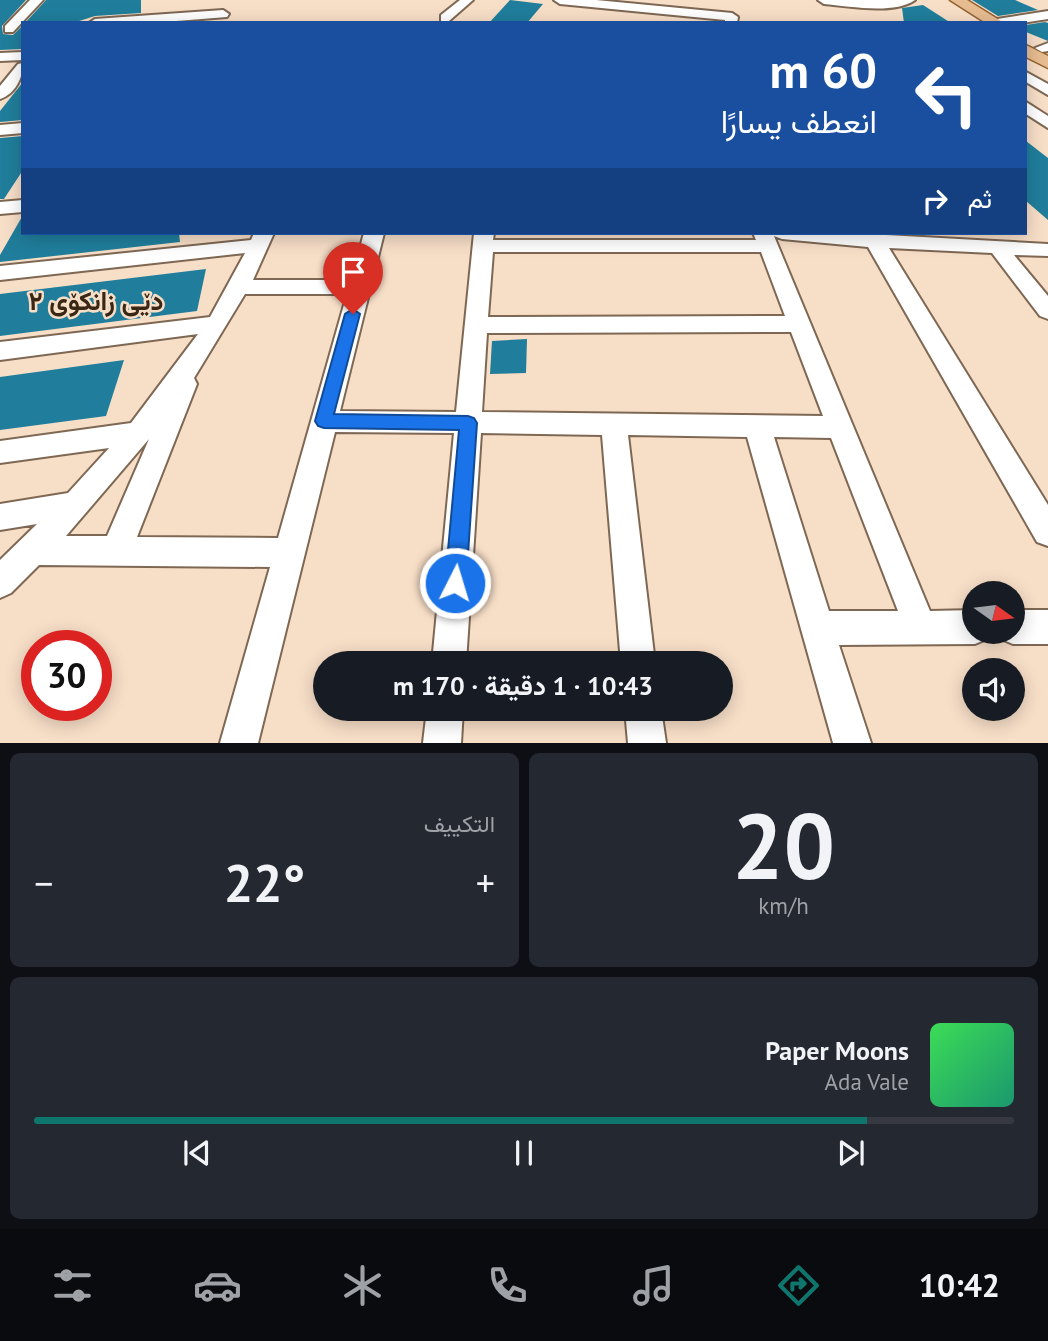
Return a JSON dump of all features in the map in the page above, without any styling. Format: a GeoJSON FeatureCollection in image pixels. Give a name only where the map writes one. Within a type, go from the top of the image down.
{"type":"FeatureCollection","features":[{"type":"Feature","properties":{"kind":"main road"},"geometry":{"type":"LineString","coordinates":[[940,0],[975,17]]}},
{"type":"Feature","properties":{"kind":"main road"},"geometry":{"type":"LineString","coordinates":[[957,0],[975,17]]}},
{"type":"Feature","properties":{"kind":"main road"},"geometry":{"type":"LineString","coordinates":[[1027,40],[1043,54]]}},
{"type":"Feature","properties":{"kind":"street"},"geometry":{"type":"LineString","coordinates":[[11,29],[37,0]]}},
{"type":"Feature","properties":{"kind":"street"},"geometry":{"type":"LineString","coordinates":[[445,18],[467,0]]}},
{"type":"Feature","properties":{"kind":"street"},"geometry":{"type":"LineString","coordinates":[[560,0],[732,20],[737,0]]}},
{"type":"Feature","properties":{"kind":"street"},"geometry":{"type":"LineString","coordinates":[[824,0],[866,4],[909,0]]}},
{"type":"Feature","properties":{"kind":"street"},"geometry":{"type":"LineString","coordinates":[[198,1],[235,21]]}},
{"type":"Feature","properties":{"kind":"street"},"geometry":{"type":"LineString","coordinates":[[866,4],[883,17]]}},
{"type":"Feature","properties":{"kind":"street"},"geometry":{"type":"LineString","coordinates":[[96,17],[206,19],[223,14]]}},
{"type":"Feature","properties":{"kind":"street"},"geometry":{"type":"LineString","coordinates":[[1010,21],[1048,15]]}},
{"type":"Feature","properties":{"kind":"street"},"geometry":{"type":"LineString","coordinates":[[1027,63],[1043,54]]}},
{"type":"Feature","properties":{"kind":"street"},"geometry":{"type":"LineString","coordinates":[[0,57],[21,55]]}},
{"type":"Feature","properties":{"kind":"street"},"geometry":{"type":"LineString","coordinates":[[0,95],[21,69]]}},
{"type":"Feature","properties":{"kind":"street"},"geometry":{"type":"LineString","coordinates":[[1027,77],[1048,91]]}},
{"type":"Feature","properties":{"kind":"street"},"geometry":{"type":"LineString","coordinates":[[1027,108],[1048,123]]}},
{"type":"Feature","properties":{"kind":"street"},"geometry":{"type":"LineString","coordinates":[[0,130],[21,128]]}},
{"type":"Feature","properties":{"kind":"street"},"geometry":{"type":"LineString","coordinates":[[0,226],[15,201]]}},
{"type":"Feature","properties":{"kind":"street"},"geometry":{"type":"LineString","coordinates":[[239,743],[373,235]]}},
{"type":"Feature","properties":{"kind":"street"},"geometry":{"type":"LineString","coordinates":[[975,235],[1048,238]]}},
{"type":"Feature","properties":{"kind":"street"},"geometry":{"type":"LineString","coordinates":[[771,237],[799,324],[921,628]]}},
{"type":"Feature","properties":{"kind":"street"},"geometry":{"type":"LineString","coordinates":[[450,651],[484,239],[771,237],[1048,250]]}},
{"type":"Feature","properties":{"kind":"street"},"geometry":{"type":"LineString","coordinates":[[0,273],[262,239]]}},
{"type":"Feature","properties":{"kind":"street"},"geometry":{"type":"LineString","coordinates":[[0,582],[33,550],[137,433],[216,324],[262,239]]}},
{"type":"Feature","properties":{"kind":"street"},"geometry":{"type":"LineString","coordinates":[[875,242],[1048,532]]}},
{"type":"Feature","properties":{"kind":"street"},"geometry":{"type":"LineString","coordinates":[[998,248],[1048,311]]}},
{"type":"Feature","properties":{"kind":"street"},"geometry":{"type":"LineString","coordinates":[[238,287],[360,287]]}},
{"type":"Feature","properties":{"kind":"street"},"geometry":{"type":"LineString","coordinates":[[0,351],[216,324]]}},
{"type":"Feature","properties":{"kind":"street"},"geometry":{"type":"LineString","coordinates":[[477,325],[799,324]]}},
{"type":"Feature","properties":{"kind":"street"},"geometry":{"type":"LineString","coordinates":[[116,552],[200,347]]}},
{"type":"Feature","properties":{"kind":"street"},"geometry":{"type":"LineString","coordinates":[[324,421],[841,427]]}},
{"type":"Feature","properties":{"kind":"street"},"geometry":{"type":"LineString","coordinates":[[614,425],[638,651]]}},
{"type":"Feature","properties":{"kind":"street"},"geometry":{"type":"LineString","coordinates":[[757,426],[852,743]]}},
{"type":"Feature","properties":{"kind":"street"},"geometry":{"type":"LineString","coordinates":[[0,452],[137,433]]}},
{"type":"Feature","properties":{"kind":"street"},"geometry":{"type":"LineString","coordinates":[[0,517],[73,505]]}},
{"type":"Feature","properties":{"kind":"street"},"geometry":{"type":"LineString","coordinates":[[33,550],[289,552]]}},
{"type":"Feature","properties":{"kind":"street"},"geometry":{"type":"LineString","coordinates":[[817,628],[962,627]]}},
{"type":"Feature","properties":{"kind":"street"},"geometry":{"type":"LineString","coordinates":[[1026,627],[1048,627]]}},
{"type":"Feature","properties":{"kind":"street"},"geometry":{"type":"LineString","coordinates":[[442,743],[444,721]]}},
{"type":"Feature","properties":{"kind":"street"},"geometry":{"type":"LineString","coordinates":[[644,721],[647,743]]}},
{"type":"Feature","properties":{"kind":"building"},"geometry":{"type":"Polygon","coordinates":[[[0,0],[26,0],[2,26],[3,34],[13,35],[21,27],[21,49],[0,50],[0,0]]]}},
{"type":"Feature","properties":{"kind":"building"},"geometry":{"type":"Polygon","coordinates":[[[46,0],[141,0],[141,13],[95,16],[79,21],[27,21],[46,0]]]}},
{"type":"Feature","properties":{"kind":"building"},"geometry":{"type":"Polygon","coordinates":[[[510,0],[543,4],[529,21],[491,21],[510,0]]]}},
{"type":"Feature","properties":{"kind":"building"},"geometry":{"type":"Polygon","coordinates":[[[972,0],[1015,0],[1038,10],[998,16],[972,0]]]}},
{"type":"Feature","properties":{"kind":"building"},"geometry":{"type":"Polygon","coordinates":[[[923,5],[948,21],[904,21],[902,8],[923,5]]]}},
{"type":"Feature","properties":{"kind":"building"},"geometry":{"type":"Polygon","coordinates":[[[1048,23],[1048,41],[1027,32],[1027,25],[1048,23]]]}},
{"type":"Feature","properties":{"kind":"building"},"geometry":{"type":"Polygon","coordinates":[[[21,85],[21,120],[0,122],[0,111],[21,85]]]}},
{"type":"Feature","properties":{"kind":"building"},"geometry":{"type":"Polygon","coordinates":[[[21,136],[21,173],[4,199],[0,199],[0,138],[21,136]]]}},
{"type":"Feature","properties":{"kind":"building"},"geometry":{"type":"Polygon","coordinates":[[[1027,142],[1048,158],[1048,220],[1027,202],[1027,142]]]}},
{"type":"Feature","properties":{"kind":"building"},"geometry":{"type":"Polygon","coordinates":[[[21,218],[21,235],[179,235],[180,242],[0,262],[0,255],[21,218]]]}},
{"type":"Feature","properties":{"kind":"building"},"geometry":{"type":"Polygon","coordinates":[[[206,269],[197,311],[0,336],[0,294],[206,269]]]}},
{"type":"Feature","properties":{"kind":"building"},"geometry":{"type":"Polygon","coordinates":[[[527,339],[526,373],[490,374],[492,341],[527,339]]]}},
{"type":"Feature","properties":{"kind":"building"},"geometry":{"type":"Polygon","coordinates":[[[124,360],[106,416],[0,430],[0,377],[124,360]]]}},
{"type":"Feature","properties":{"kind":"district","name":"دێی زانکۆی ٢"},"geometry":{"type":"Point","coordinates":[96,300]}},
{"type":"Feature","properties":{"kind":"route"},"geometry":{"type":"LineString","coordinates":[[353,314],[324,421],[468,423],[455,583]]}}]}
